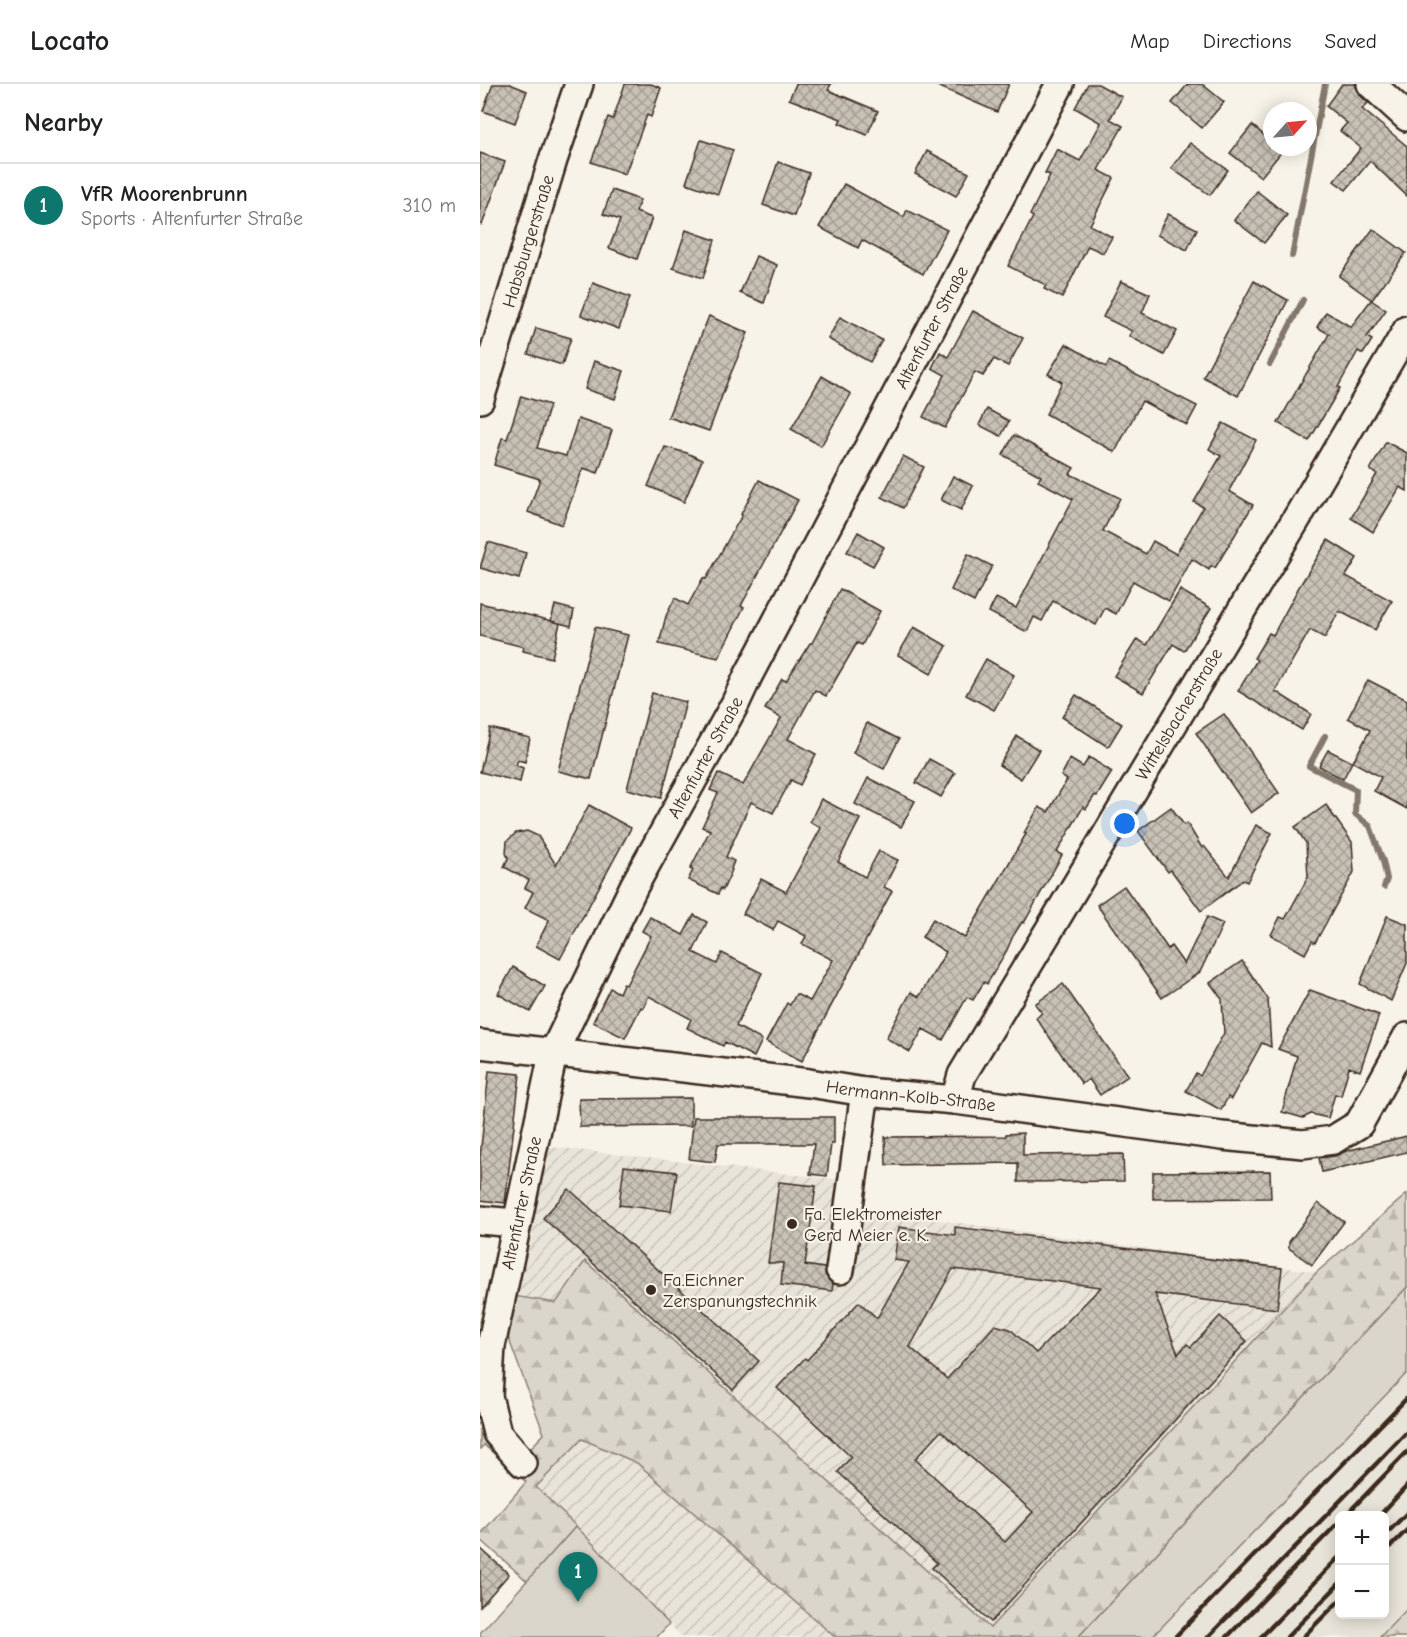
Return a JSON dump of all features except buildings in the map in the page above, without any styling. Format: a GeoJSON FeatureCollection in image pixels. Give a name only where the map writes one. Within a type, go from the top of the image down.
{"type":"FeatureCollection","features":[{"type":"Feature","properties":{"kind":"street","name":"Habsburgerstraße"},"geometry":{"type":"LineString","coordinates":[[480,399],[579,84]]}},
{"type":"Feature","properties":{"kind":"street","name":"Altenfurter Straße"},"geometry":{"type":"LineString","coordinates":[[523,1463],[497,1433],[488,1396],[491,1346],[553,1054],[634,886],[735,704],[1059,84]]}},
{"type":"Feature","properties":{"kind":"street"},"geometry":{"type":"LineString","coordinates":[[1371,84],[1407,117]]}},
{"type":"Feature","properties":{"kind":"street","name":"Wittelsbacherstraße"},"geometry":{"type":"LineString","coordinates":[[955,1100],[962,1075],[1288,533],[1407,330]]}},
{"type":"Feature","properties":{"kind":"street","name":"Hermann-Kolb-Straße"},"geometry":{"type":"LineString","coordinates":[[480,1044],[809,1083],[865,1092],[955,1100],[1222,1136],[1303,1144],[1333,1140],[1359,1124],[1407,1037]]}},
{"type":"Feature","properties":{"kind":"street"},"geometry":{"type":"LineString","coordinates":[[840,1270],[865,1092]]}},
{"type":"Feature","properties":{"kind":"street"},"geometry":{"type":"LineString","coordinates":[[480,1220],[517,1223]]}},
{"type":"Feature","properties":{"kind":"shaded area"},"geometry":{"type":"Polygon","coordinates":[[[543,1146],[868,1183],[864,1210],[1317,1272],[990,1629],[585,1261],[556,1303],[514,1296],[543,1146]]]}},
{"type":"Feature","properties":{"kind":"shaded area"},"geometry":{"type":"Polygon","coordinates":[[[1407,1373],[1407,1609],[1380,1637],[1152,1637],[1407,1373]]]}},
{"type":"Feature","properties":{"kind":"shaded area"},"geometry":{"type":"Polygon","coordinates":[[[582,1439],[637,1463],[835,1637],[682,1637],[536,1487],[582,1439]]]}},
{"type":"Feature","properties":{"kind":"green space"},"geometry":{"type":"Polygon","coordinates":[[[1407,1194],[1407,1287],[1078,1637],[835,1637],[637,1463],[582,1439],[536,1487],[576,1526],[527,1581],[480,1539],[480,1535],[526,1482],[484,1445],[480,1449],[480,1419],[518,1461],[544,1434],[507,1334],[514,1296],[556,1303],[585,1261],[990,1628],[1317,1272],[1407,1194]]]}},
{"type":"Feature","properties":{"kind":"green space"},"geometry":{"type":"Polygon","coordinates":[[[1407,1287],[1407,1373],[1152,1637],[1078,1637],[1407,1287]]]}},
{"type":"Feature","properties":{"kind":"green space"},"geometry":{"type":"Polygon","coordinates":[[[576,1526],[669,1624],[657,1637],[480,1637],[480,1633],[576,1526]]]}},
{"type":"Feature","properties":{"kind":"green space"},"geometry":{"type":"Polygon","coordinates":[[[1407,1609],[1407,1637],[1380,1637],[1407,1609]]]}},
{"type":"Feature","properties":{"kind":"waterway"},"geometry":{"type":"LineString","coordinates":[[1292,256],[1325,84]]}},
{"type":"Feature","properties":{"kind":"waterway"},"geometry":{"type":"LineString","coordinates":[[1270,364],[1303,300]]}},
{"type":"Feature","properties":{"kind":"waterway"},"geometry":{"type":"LineString","coordinates":[[1325,736],[1309,766],[1356,790],[1355,814],[1370,826],[1383,861],[1387,879],[1384,887]]}},
{"type":"Feature","properties":{"kind":"railway"},"geometry":{"type":"LineString","coordinates":[[1175,1637],[1407,1398]]}},
{"type":"Feature","properties":{"kind":"railway"},"geometry":{"type":"LineString","coordinates":[[1208,1637],[1407,1432]]}},
{"type":"Feature","properties":{"kind":"railway"},"geometry":{"type":"LineString","coordinates":[[1350,1511],[1407,1452]]}},
{"type":"Feature","properties":{"kind":"railway"},"geometry":{"type":"LineString","coordinates":[[1384,1511],[1407,1486]]}},
{"type":"Feature","properties":{"kind":"railway"},"geometry":{"type":"LineString","coordinates":[[1389,1531],[1407,1513]]}},
{"type":"Feature","properties":{"kind":"railway"},"geometry":{"type":"LineString","coordinates":[[1227,1637],[1335,1526]]}},
{"type":"Feature","properties":{"kind":"railway"},"geometry":{"type":"LineString","coordinates":[[1389,1548],[1407,1530]]}},
{"type":"Feature","properties":{"kind":"railway"},"geometry":{"type":"LineString","coordinates":[[1261,1637],[1335,1561]]}},
{"type":"Feature","properties":{"kind":"railway"},"geometry":{"type":"LineString","coordinates":[[1287,1637],[1335,1588]]}},
{"type":"Feature","properties":{"kind":"railway"},"geometry":{"type":"LineString","coordinates":[[1303,1637],[1335,1605]]}},
{"type":"Feature","properties":{"kind":"place","name":"Fa. Elektromeister Gerd Meier e. K."},"geometry":{"type":"Point","coordinates":[792,1224]}},
{"type":"Feature","properties":{"kind":"place","name":"Fa.Eichner Zerspanungstechnik"},"geometry":{"type":"Point","coordinates":[651,1290]}},
{"type":"Feature","properties":{"kind":"place","name":"VfR Moorenbrunn"},"geometry":{"type":"Point","coordinates":[578,1602]}}]}
